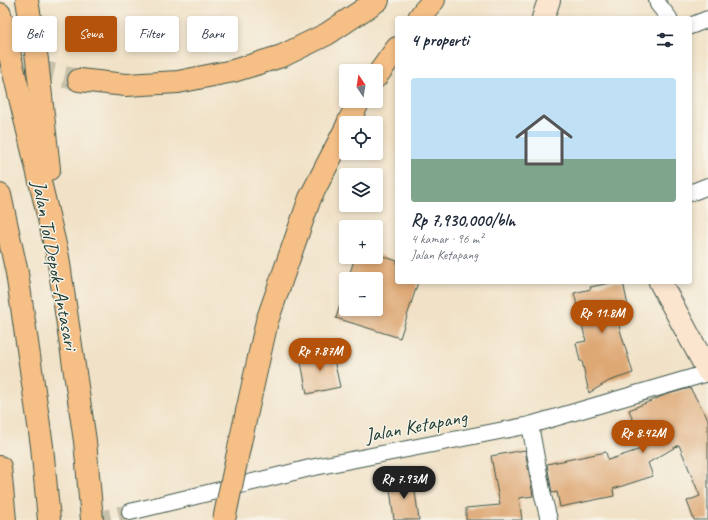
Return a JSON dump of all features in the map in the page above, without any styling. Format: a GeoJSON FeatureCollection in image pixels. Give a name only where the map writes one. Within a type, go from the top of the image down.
{"type":"FeatureCollection","features":[{"type":"Feature","properties":{"kind":"highway"},"geometry":{"type":"LineString","coordinates":[[27,0],[37,60],[58,257]]}},
{"type":"Feature","properties":{"kind":"highway"},"geometry":{"type":"LineString","coordinates":[[79,80],[126,85],[178,82],[233,71],[282,56],[327,34],[378,0]]}},
{"type":"Feature","properties":{"kind":"highway"},"geometry":{"type":"LineString","coordinates":[[420,16],[434,0]]}},
{"type":"Feature","properties":{"kind":"highway","name":"Jalan Tol Depok–Antasari"},"geometry":{"type":"LineString","coordinates":[[0,14],[58,257],[85,441],[92,520]]}},
{"type":"Feature","properties":{"kind":"highway"},"geometry":{"type":"LineString","coordinates":[[383,67],[395,51]]}},
{"type":"Feature","properties":{"kind":"highway"},"geometry":{"type":"LineString","coordinates":[[224,520],[240,442],[268,321],[310,198],[339,142]]}},
{"type":"Feature","properties":{"kind":"highway","name":"Jalan Tol Depok–Antasari"},"geometry":{"type":"LineString","coordinates":[[0,195],[17,273],[42,446],[49,520]]}},
{"type":"Feature","properties":{"kind":"highway"},"geometry":{"type":"LineString","coordinates":[[0,467],[5,520]]}},
{"type":"Feature","properties":{"kind":"street"},"geometry":{"type":"LineString","coordinates":[[544,16],[549,0]]}},
{"type":"Feature","properties":{"kind":"street"},"geometry":{"type":"LineString","coordinates":[[657,0],[658,4],[667,16]]}},
{"type":"Feature","properties":{"kind":"street"},"geometry":{"type":"LineString","coordinates":[[692,25],[708,19]]}},
{"type":"Feature","properties":{"kind":"street"},"geometry":{"type":"LineString","coordinates":[[692,192],[708,186]]}},
{"type":"Feature","properties":{"kind":"street"},"geometry":{"type":"LineString","coordinates":[[661,284],[708,372]]}},
{"type":"Feature","properties":{"kind":"street","name":"Jalan Ketapang"},"geometry":{"type":"LineString","coordinates":[[130,512],[310,468],[530,425],[708,372]]}},
{"type":"Feature","properties":{"kind":"street"},"geometry":{"type":"LineString","coordinates":[[530,425],[549,520]]}},
{"type":"Feature","properties":{"kind":"building"},"geometry":{"type":"Polygon","coordinates":[[[383,256],[395,260],[395,284],[417,284],[400,338],[336,318],[339,308],[339,316],[383,316],[383,272],[350,272],[353,264],[383,264],[383,256]]]}},
{"type":"Feature","properties":{"kind":"building"},"geometry":{"type":"Polygon","coordinates":[[[605,284],[623,284],[628,306],[616,309],[620,330],[633,373],[609,381],[589,393],[582,361],[580,361],[576,343],[586,341],[574,293],[591,289],[590,287],[605,284]]]}},
{"type":"Feature","properties":{"kind":"building"},"geometry":{"type":"Polygon","coordinates":[[[332,351],[340,387],[307,394],[300,357],[332,351]]]}},
{"type":"Feature","properties":{"kind":"building"},"geometry":{"type":"Polygon","coordinates":[[[690,388],[708,419],[708,520],[694,520],[687,501],[700,496],[679,445],[648,463],[653,476],[613,489],[614,496],[560,507],[557,492],[552,493],[547,464],[606,452],[608,460],[644,448],[629,410],[665,395],[690,388]]]}},
{"type":"Feature","properties":{"kind":"building"},"geometry":{"type":"Polygon","coordinates":[[[525,450],[533,496],[519,498],[522,520],[466,520],[466,508],[500,505],[491,456],[525,450]]]}},
{"type":"Feature","properties":{"kind":"building"},"geometry":{"type":"Polygon","coordinates":[[[413,477],[419,520],[394,520],[389,481],[413,477]]]}},
{"type":"Feature","properties":{"kind":"tunnel"},"geometry":{"type":"LineString","coordinates":[[0,62],[79,80]]}},
{"type":"Feature","properties":{"kind":"tunnel"},"geometry":{"type":"LineString","coordinates":[[95,520],[130,512]]}}]}
